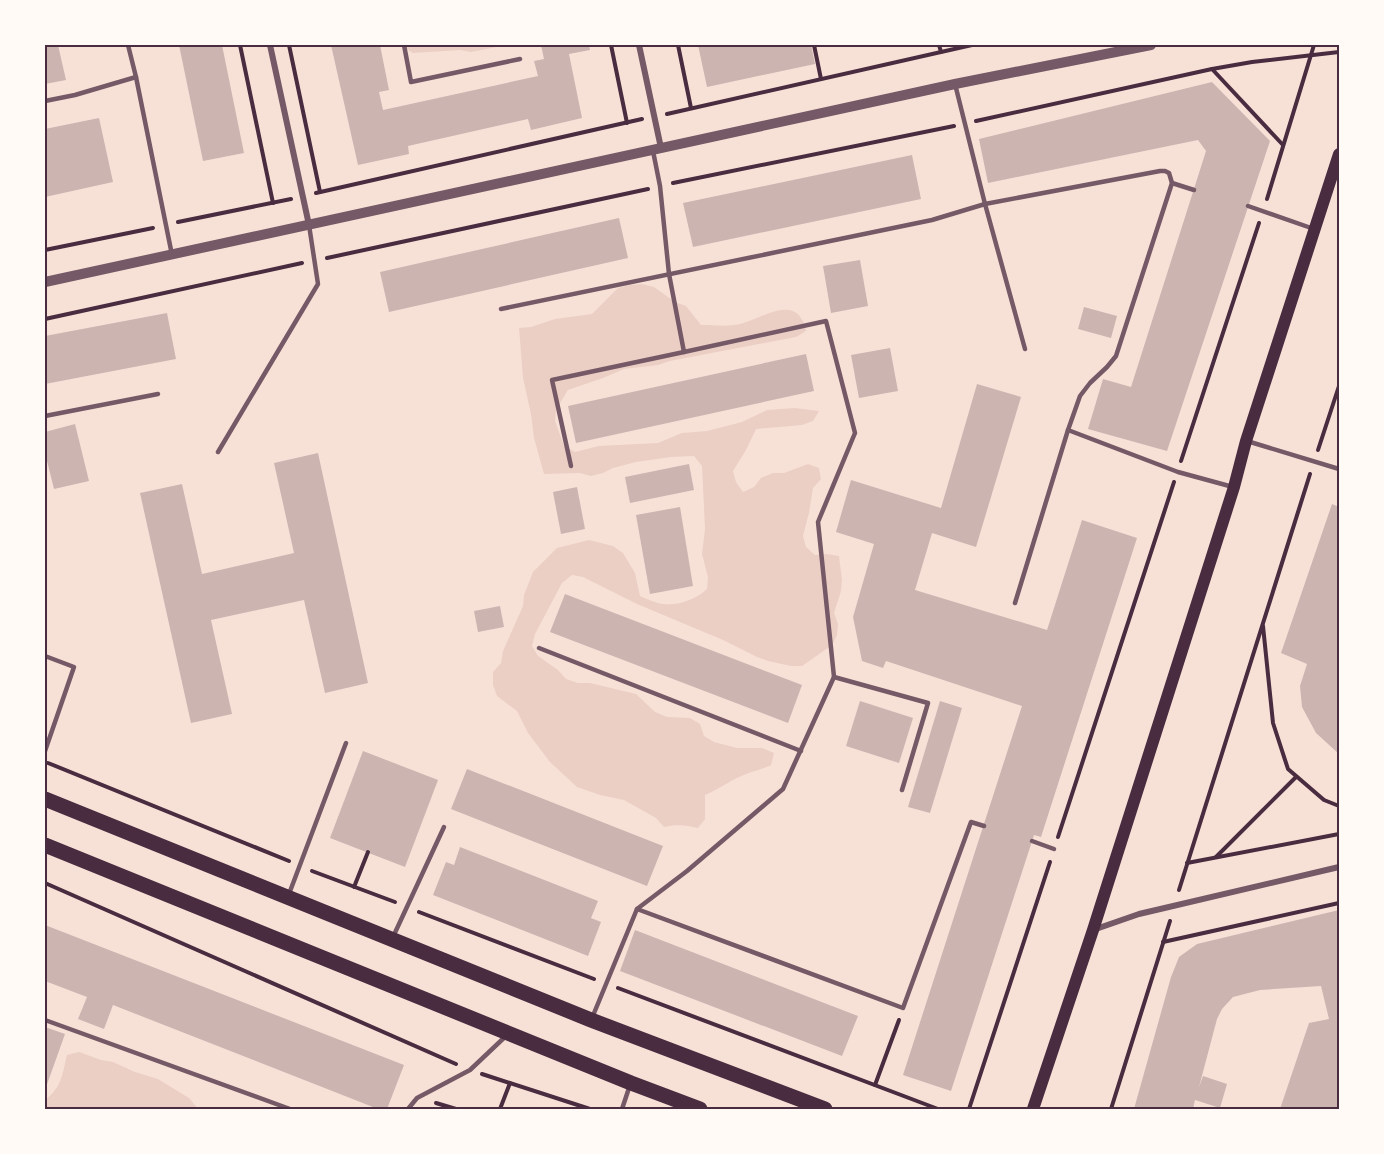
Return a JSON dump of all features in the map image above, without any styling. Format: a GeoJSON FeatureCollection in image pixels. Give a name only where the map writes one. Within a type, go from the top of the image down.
{"type":"FeatureCollection","features":[{"type":"Feature","properties":{"kind":"main road"},"geometry":{"type":"LineString","coordinates":[[1034,1109],[1339,154]]}},
{"type":"Feature","properties":{"kind":"main road"},"geometry":{"type":"LineString","coordinates":[[45,799],[591,1020],[825,1109]]}},
{"type":"Feature","properties":{"kind":"main road"},"geometry":{"type":"LineString","coordinates":[[45,845],[700,1109]]}},
{"type":"Feature","properties":{"kind":"street"},"geometry":{"type":"LineString","coordinates":[[270,45],[309,225]]}},
{"type":"Feature","properties":{"kind":"street"},"geometry":{"type":"LineString","coordinates":[[639,45],[654,117],[657,150]]}},
{"type":"Feature","properties":{"kind":"street"},"geometry":{"type":"LineString","coordinates":[[45,282],[955,84],[1151,45]]}},
{"type":"Feature","properties":{"kind":"street"},"geometry":{"type":"LineString","coordinates":[[1093,930],[1139,914],[1339,867]]}},
{"type":"Feature","properties":{"kind":"lane"},"geometry":{"type":"LineString","coordinates":[[128,45],[172,255]]}},
{"type":"Feature","properties":{"kind":"lane"},"geometry":{"type":"LineString","coordinates":[[404,45],[411,82],[520,59]]}},
{"type":"Feature","properties":{"kind":"lane"},"geometry":{"type":"LineString","coordinates":[[45,101],[75,95],[136,77]]}},
{"type":"Feature","properties":{"kind":"lane"},"geometry":{"type":"LineString","coordinates":[[955,84],[1025,350]]}},
{"type":"Feature","properties":{"kind":"lane"},"geometry":{"type":"LineString","coordinates":[[657,150],[669,274],[684,352]]}},
{"type":"Feature","properties":{"kind":"lane"},"geometry":{"type":"LineString","coordinates":[[501,309],[932,220],[985,204],[1160,171],[1169,173],[1172,183],[1116,356],[1080,396],[1015,603]]}},
{"type":"Feature","properties":{"kind":"lane"},"geometry":{"type":"LineString","coordinates":[[1172,183],[1194,190]]}},
{"type":"Feature","properties":{"kind":"lane"},"geometry":{"type":"LineString","coordinates":[[1248,206],[1315,230]]}},
{"type":"Feature","properties":{"kind":"lane"},"geometry":{"type":"LineString","coordinates":[[218,452],[318,284],[309,225]]}},
{"type":"Feature","properties":{"kind":"lane"},"geometry":{"type":"LineString","coordinates":[[571,466],[552,380],[826,321],[855,434],[818,522],[834,677],[783,789],[687,871],[637,909],[591,1020]]}},
{"type":"Feature","properties":{"kind":"lane"},"geometry":{"type":"LineString","coordinates":[[45,416],[158,394]]}},
{"type":"Feature","properties":{"kind":"lane"},"geometry":{"type":"LineString","coordinates":[[1068,430],[1178,472],[1234,487]]}},
{"type":"Feature","properties":{"kind":"lane"},"geometry":{"type":"LineString","coordinates":[[1246,441],[1339,469]]}},
{"type":"Feature","properties":{"kind":"lane"},"geometry":{"type":"LineString","coordinates":[[539,648],[801,751]]}},
{"type":"Feature","properties":{"kind":"lane"},"geometry":{"type":"LineString","coordinates":[[45,656],[74,667],[45,751]]}},
{"type":"Feature","properties":{"kind":"lane"},"geometry":{"type":"LineString","coordinates":[[834,677],[928,703],[902,790]]}},
{"type":"Feature","properties":{"kind":"lane"},"geometry":{"type":"LineString","coordinates":[[288,897],[346,743]]}},
{"type":"Feature","properties":{"kind":"lane"},"geometry":{"type":"LineString","coordinates":[[637,909],[903,1008],[971,822],[984,826]]}},
{"type":"Feature","properties":{"kind":"lane"},"geometry":{"type":"LineString","coordinates":[[392,939],[444,827]]}},
{"type":"Feature","properties":{"kind":"lane"},"geometry":{"type":"LineString","coordinates":[[1032,841],[1054,849]]}},
{"type":"Feature","properties":{"kind":"lane"},"geometry":{"type":"LineString","coordinates":[[45,1020],[290,1109]]}},
{"type":"Feature","properties":{"kind":"lane"},"geometry":{"type":"LineString","coordinates":[[408,1109],[417,1098],[470,1070],[509,1033]]}},
{"type":"Feature","properties":{"kind":"lane"},"geometry":{"type":"LineString","coordinates":[[622,1109],[631,1083]]}},
{"type":"Feature","properties":{"kind":"path"},"geometry":{"type":"LineString","coordinates":[[240,45],[273,203]]}},
{"type":"Feature","properties":{"kind":"path"},"geometry":{"type":"LineString","coordinates":[[289,45],[320,192]]}},
{"type":"Feature","properties":{"kind":"path"},"geometry":{"type":"LineString","coordinates":[[611,45],[627,123]]}},
{"type":"Feature","properties":{"kind":"path"},"geometry":{"type":"LineString","coordinates":[[678,45],[691,108]]}},
{"type":"Feature","properties":{"kind":"path"},"geometry":{"type":"LineString","coordinates":[[814,45],[821,79]]}},
{"type":"Feature","properties":{"kind":"path"},"geometry":{"type":"LineString","coordinates":[[939,45],[941,52]]}},
{"type":"Feature","properties":{"kind":"path"},"geometry":{"type":"LineString","coordinates":[[303,196],[972,45]]}},
{"type":"Feature","properties":{"kind":"path"},"geometry":{"type":"LineString","coordinates":[[969,1109],[1263,211],[1314,45]]}},
{"type":"Feature","properties":{"kind":"path"},"geometry":{"type":"LineString","coordinates":[[45,319],[660,186],[964,124],[1212,69],[1339,52]]}},
{"type":"Feature","properties":{"kind":"path"},"geometry":{"type":"LineString","coordinates":[[1212,69],[1283,145]]}},
{"type":"Feature","properties":{"kind":"path"},"geometry":{"type":"LineString","coordinates":[[1112,1109],[1187,863],[1339,386]]}},
{"type":"Feature","properties":{"kind":"path"},"geometry":{"type":"LineString","coordinates":[[1263,625],[1273,723],[1288,769],[1324,800],[1339,806]]}},
{"type":"Feature","properties":{"kind":"path"},"geometry":{"type":"LineString","coordinates":[[45,762],[299,866],[938,1109]]}},
{"type":"Feature","properties":{"kind":"path"},"geometry":{"type":"LineString","coordinates":[[1215,858],[1296,777]]}},
{"type":"Feature","properties":{"kind":"path"},"geometry":{"type":"LineString","coordinates":[[1187,863],[1339,834]]}},
{"type":"Feature","properties":{"kind":"path"},"geometry":{"type":"LineString","coordinates":[[354,887],[368,852]]}},
{"type":"Feature","properties":{"kind":"path"},"geometry":{"type":"LineString","coordinates":[[45,883],[470,1070],[590,1109]]}},
{"type":"Feature","properties":{"kind":"path"},"geometry":{"type":"LineString","coordinates":[[1163,942],[1339,903]]}},
{"type":"Feature","properties":{"kind":"path"},"geometry":{"type":"LineString","coordinates":[[875,1085],[903,1008]]}},
{"type":"Feature","properties":{"kind":"path"},"geometry":{"type":"LineString","coordinates":[[500,1109],[510,1083]]}},
{"type":"Feature","properties":{"kind":"shaded area"},"geometry":{"type":"Polygon","coordinates":[[[401,45],[507,45],[471,52],[460,50],[413,53],[401,45]]]}},
{"type":"Feature","properties":{"kind":"shaded area"},"geometry":{"type":"Polygon","coordinates":[[[642,284],[654,287],[675,302],[686,306],[701,325],[735,325],[779,310],[788,310],[796,312],[802,319],[806,331],[796,337],[658,365],[624,369],[568,390],[556,410],[555,421],[564,446],[575,452],[599,446],[658,443],[682,433],[707,431],[742,422],[767,410],[795,408],[819,411],[813,421],[802,425],[756,429],[733,471],[736,482],[743,492],[754,487],[761,478],[773,473],[784,473],[808,464],[819,468],[821,479],[813,488],[803,536],[806,547],[815,555],[839,556],[842,580],[834,613],[838,624],[837,635],[832,645],[802,666],[791,666],[757,657],[723,640],[637,604],[583,577],[572,575],[562,583],[535,634],[532,646],[538,656],[558,670],[566,679],[636,694],[655,712],[667,717],[690,718],[700,724],[704,736],[714,742],[737,748],[762,748],[774,753],[771,765],[743,775],[705,795],[705,819],[698,828],[681,825],[664,827],[656,818],[624,800],[577,787],[550,762],[528,733],[517,711],[497,696],[493,685],[493,672],[501,663],[503,651],[523,606],[524,595],[533,572],[557,548],[589,540],[613,546],[623,553],[635,573],[640,596],[657,603],[681,603],[698,596],[707,589],[708,577],[702,554],[705,529],[702,466],[694,456],[636,462],[591,476],[580,473],[544,474],[534,438],[523,378],[519,328],[531,327],[555,319],[592,314],[618,288],[642,284]]]}},
{"type":"Feature","properties":{"kind":"shaded area"},"geometry":{"type":"Polygon","coordinates":[[[79,1052],[158,1079],[189,1098],[198,1109],[45,1109],[45,1100],[55,1090],[60,1080],[67,1055],[79,1052]]]}},
{"type":"Feature","properties":{"kind":"building"},"geometry":{"type":"Polygon","coordinates":[[[45,45],[58,45],[66,80],[45,84],[45,45]]]}},
{"type":"Feature","properties":{"kind":"building"},"geometry":{"type":"Polygon","coordinates":[[[179,45],[222,45],[244,153],[203,161],[179,45]]]}},
{"type":"Feature","properties":{"kind":"building"},"geometry":{"type":"Polygon","coordinates":[[[331,45],[380,45],[389,90],[379,92],[383,110],[538,76],[534,61],[544,59],[541,45],[589,45],[590,50],[569,54],[582,118],[531,130],[528,119],[408,146],[409,154],[358,165],[331,45]]]}},
{"type":"Feature","properties":{"kind":"building"},"geometry":{"type":"Polygon","coordinates":[[[698,45],[811,45],[815,64],[707,87],[698,45]]]}},
{"type":"Feature","properties":{"kind":"building"},"geometry":{"type":"Polygon","coordinates":[[[1212,82],[1270,141],[1167,451],[1088,429],[1103,379],[1131,387],[1206,151],[1198,140],[988,183],[979,139],[1212,82]]]}},
{"type":"Feature","properties":{"kind":"building"},"geometry":{"type":"Polygon","coordinates":[[[99,118],[113,182],[45,197],[45,129],[99,118]]]}},
{"type":"Feature","properties":{"kind":"building"},"geometry":{"type":"Polygon","coordinates":[[[912,155],[921,199],[693,247],[683,203],[912,155]]]}},
{"type":"Feature","properties":{"kind":"building"},"geometry":{"type":"Polygon","coordinates":[[[619,218],[628,258],[389,312],[380,272],[619,218]]]}},
{"type":"Feature","properties":{"kind":"building"},"geometry":{"type":"Polygon","coordinates":[[[860,260],[868,306],[831,313],[823,266],[860,260]]]}},
{"type":"Feature","properties":{"kind":"building"},"geometry":{"type":"Polygon","coordinates":[[[1084,307],[1117,316],[1111,338],[1078,329],[1084,307]]]}},
{"type":"Feature","properties":{"kind":"building"},"geometry":{"type":"Polygon","coordinates":[[[167,313],[176,359],[45,384],[45,336],[167,313]]]}},
{"type":"Feature","properties":{"kind":"building"},"geometry":{"type":"Polygon","coordinates":[[[890,348],[898,391],[859,398],[851,355],[890,348]]]}},
{"type":"Feature","properties":{"kind":"building"},"geometry":{"type":"Polygon","coordinates":[[[806,354],[814,391],[576,443],[568,406],[806,354]]]}},
{"type":"Feature","properties":{"kind":"building"},"geometry":{"type":"Polygon","coordinates":[[[977,384],[1021,397],[976,547],[932,533],[915,590],[1047,630],[1082,520],[1137,538],[1041,837],[1034,835],[951,1091],[903,1075],[1022,706],[886,661],[883,668],[862,661],[853,617],[874,544],[836,532],[851,480],[941,508],[977,384]]]}},
{"type":"Feature","properties":{"kind":"building"},"geometry":{"type":"Polygon","coordinates":[[[75,424],[89,481],[54,489],[45,453],[45,432],[75,424]]]}},
{"type":"Feature","properties":{"kind":"building"},"geometry":{"type":"Polygon","coordinates":[[[318,453],[368,683],[325,693],[304,600],[211,620],[232,714],[191,723],[140,493],[182,484],[202,574],[294,553],[274,463],[318,453]]]}},
{"type":"Feature","properties":{"kind":"building"},"geometry":{"type":"Polygon","coordinates":[[[689,464],[694,490],[630,503],[625,477],[689,464]]]}},
{"type":"Feature","properties":{"kind":"building"},"geometry":{"type":"Polygon","coordinates":[[[577,487],[585,529],[561,534],[553,492],[577,487]]]}},
{"type":"Feature","properties":{"kind":"building"},"geometry":{"type":"Polygon","coordinates":[[[1332,504],[1339,507],[1339,648],[1337,654],[1339,655],[1339,754],[1316,733],[1302,707],[1300,686],[1307,664],[1281,653],[1332,504]]]}},
{"type":"Feature","properties":{"kind":"building"},"geometry":{"type":"Polygon","coordinates":[[[680,507],[693,586],[650,594],[636,515],[680,507]]]}},
{"type":"Feature","properties":{"kind":"building"},"geometry":{"type":"Polygon","coordinates":[[[565,594],[802,685],[788,723],[550,632],[565,594]]]}},
{"type":"Feature","properties":{"kind":"building"},"geometry":{"type":"Polygon","coordinates":[[[500,606],[504,627],[478,632],[474,611],[500,606]]]}},
{"type":"Feature","properties":{"kind":"building"},"geometry":{"type":"Polygon","coordinates":[[[860,701],[913,718],[899,763],[846,746],[860,701]]]}},
{"type":"Feature","properties":{"kind":"building"},"geometry":{"type":"Polygon","coordinates":[[[940,701],[962,708],[930,813],[908,807],[940,701]]]}},
{"type":"Feature","properties":{"kind":"building"},"geometry":{"type":"Polygon","coordinates":[[[363,751],[438,780],[405,867],[330,838],[363,751]]]}},
{"type":"Feature","properties":{"kind":"building"},"geometry":{"type":"Polygon","coordinates":[[[467,769],[663,846],[647,886],[451,809],[467,769]]]}},
{"type":"Feature","properties":{"kind":"building"},"geometry":{"type":"Polygon","coordinates":[[[460,847],[598,901],[591,918],[601,922],[588,956],[433,895],[446,862],[454,865],[460,847]]]}},
{"type":"Feature","properties":{"kind":"building"},"geometry":{"type":"Polygon","coordinates":[[[1339,910],[1338,1109],[1280,1109],[1309,1023],[1329,1019],[1321,986],[1260,990],[1233,997],[1222,1009],[1217,1019],[1199,1087],[1203,1076],[1227,1084],[1220,1108],[1195,1100],[1193,1109],[1134,1109],[1171,977],[1179,957],[1197,944],[1339,910]]]}},
{"type":"Feature","properties":{"kind":"building"},"geometry":{"type":"Polygon","coordinates":[[[45,925],[404,1065],[387,1109],[378,1109],[113,1005],[104,1029],[78,1019],[87,997],[45,981],[45,925]]]}},
{"type":"Feature","properties":{"kind":"building"},"geometry":{"type":"Polygon","coordinates":[[[635,930],[858,1016],[842,1056],[620,971],[635,930]]]}},
{"type":"Feature","properties":{"kind":"building"},"geometry":{"type":"Polygon","coordinates":[[[45,1027],[65,1034],[45,1090],[45,1027]]]}}]}
